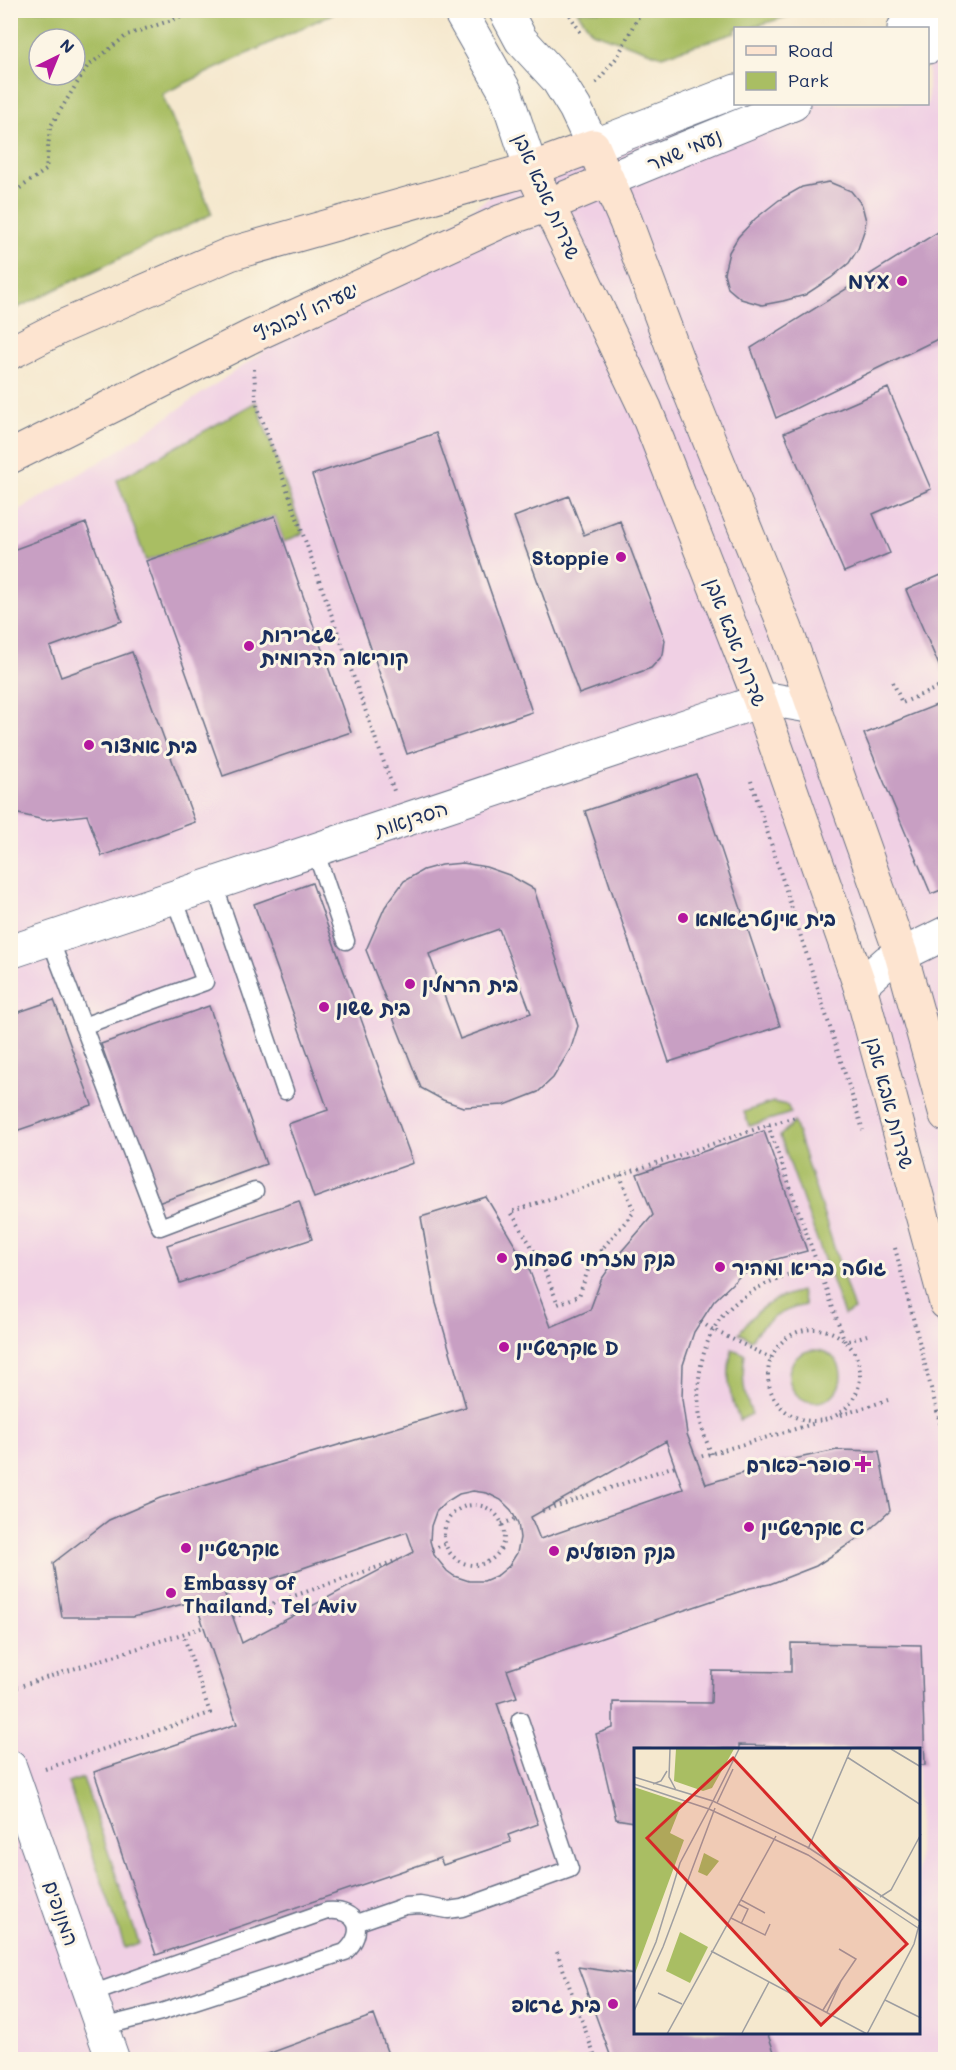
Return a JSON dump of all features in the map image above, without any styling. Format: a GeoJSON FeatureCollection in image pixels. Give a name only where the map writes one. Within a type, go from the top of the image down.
{"type":"FeatureCollection","features":[{"type":"Feature","properties":{"kind":"main road"},"geometry":{"type":"LineString","coordinates":[[10,353],[59,328],[230,254],[531,169],[593,146],[626,222],[682,373],[786,629],[901,954],[945,1115]]}},
{"type":"Feature","properties":{"kind":"main road","name":"שדרות אבא אבן"},"geometry":{"type":"LineString","coordinates":[[531,169],[645,408],[760,701],[860,986],[945,1303]]}},
{"type":"Feature","properties":{"kind":"main road","name":"ישעיהו ליבוביץ"},"geometry":{"type":"LineString","coordinates":[[10,457],[252,336],[502,222],[608,180]]}},
{"type":"Feature","properties":{"kind":"street","name":"שדרות אבא אבן"},"geometry":{"type":"LineString","coordinates":[[459,10],[505,91],[531,169]]}},
{"type":"Feature","properties":{"kind":"street"},"geometry":{"type":"LineString","coordinates":[[505,10],[521,40],[557,79],[575,108],[593,146]]}},
{"type":"Feature","properties":{"kind":"street"},"geometry":{"type":"LineString","coordinates":[[907,27],[945,13]]}},
{"type":"Feature","properties":{"kind":"street"},"geometry":{"type":"LineString","coordinates":[[929,46],[945,40]]}},
{"type":"Feature","properties":{"kind":"street","name":"נעמי שמר"},"geometry":{"type":"LineString","coordinates":[[593,146],[734,91]]}},
{"type":"Feature","properties":{"kind":"street","name":"נעמי שמר"},"geometry":{"type":"LineString","coordinates":[[608,180],[791,105]]}},
{"type":"Feature","properties":{"kind":"street","name":"הסדנאות"},"geometry":{"type":"LineString","coordinates":[[10,952],[760,701],[774,700],[814,707]]}},
{"type":"Feature","properties":{"kind":"street"},"geometry":{"type":"LineString","coordinates":[[860,986],[881,967],[901,954],[945,933]]}},
{"type":"Feature","properties":{"kind":"street","name":"המנופים"},"geometry":{"type":"LineString","coordinates":[[10,1767],[113,2060]]}},
{"type":"Feature","properties":{"kind":"lane"},"geometry":{"type":"LineString","coordinates":[[315,850],[346,941]]}},
{"type":"Feature","properties":{"kind":"lane"},"geometry":{"type":"LineString","coordinates":[[214,884],[285,1091]]}},
{"type":"Feature","properties":{"kind":"lane"},"geometry":{"type":"LineString","coordinates":[[83,1026],[205,981],[174,898]]}},
{"type":"Feature","properties":{"kind":"lane"},"geometry":{"type":"LineString","coordinates":[[50,939],[160,1227],[255,1191]]}},
{"type":"Feature","properties":{"kind":"lane"},"geometry":{"type":"LineString","coordinates":[[356,1923],[405,1906],[420,1905],[448,1910],[462,1908],[570,1869],[520,1720]]}},
{"type":"Feature","properties":{"kind":"lane"},"geometry":{"type":"LineString","coordinates":[[91,1994],[327,1911],[336,1910],[346,1914],[356,1923],[358,1933],[355,1943],[345,1952],[161,2012],[102,2027]]}},
{"type":"Feature","properties":{"kind":"path"},"geometry":{"type":"LineString","coordinates":[[10,195],[46,170],[50,127],[87,67],[126,35],[207,10]]}},
{"type":"Feature","properties":{"kind":"path"},"geometry":{"type":"LineString","coordinates":[[567,10],[582,35]]}},
{"type":"Feature","properties":{"kind":"path"},"geometry":{"type":"LineString","coordinates":[[618,56],[637,18],[647,10]]}},
{"type":"Feature","properties":{"kind":"path"},"geometry":{"type":"LineString","coordinates":[[252,336],[256,402],[395,794]]}},
{"type":"Feature","properties":{"kind":"path"},"geometry":{"type":"LineString","coordinates":[[892,682],[902,704],[945,684]]}},
{"type":"Feature","properties":{"kind":"path"},"geometry":{"type":"LineString","coordinates":[[751,780],[864,1132]]}},
{"type":"Feature","properties":{"kind":"path"},"geometry":{"type":"LineString","coordinates":[[620,1175],[634,1212],[600,1250],[588,1270],[579,1296],[558,1305],[542,1264],[511,1212],[620,1175],[768,1125],[796,1117]]}},
{"type":"Feature","properties":{"kind":"path"},"geometry":{"type":"LineString","coordinates":[[768,1125],[845,1342]]}},
{"type":"Feature","properties":{"kind":"path"},"geometry":{"type":"LineString","coordinates":[[894,1245],[945,1446]]}},
{"type":"Feature","properties":{"kind":"path"},"geometry":{"type":"LineString","coordinates":[[600,1250],[615,1260]]}},
{"type":"Feature","properties":{"kind":"path"},"geometry":{"type":"LineString","coordinates":[[711,1454],[701,1425],[699,1405],[700,1367],[713,1330],[725,1313],[756,1289],[785,1275],[817,1265]]}},
{"type":"Feature","properties":{"kind":"path"},"geometry":{"type":"LineString","coordinates":[[701,1322],[771,1358]]}},
{"type":"Feature","properties":{"kind":"path"},"geometry":{"type":"LineString","coordinates":[[810,1329],[823,1330],[845,1342],[854,1353],[859,1366],[860,1380],[857,1393],[850,1405],[827,1420],[812,1422],[785,1411],[769,1387],[768,1372],[771,1358],[777,1347],[798,1332],[810,1329]]}},
{"type":"Feature","properties":{"kind":"path"},"geometry":{"type":"LineString","coordinates":[[845,1342],[867,1335]]}},
{"type":"Feature","properties":{"kind":"path"},"geometry":{"type":"LineString","coordinates":[[696,1458],[888,1400]]}},
{"type":"Feature","properties":{"kind":"path"},"geometry":{"type":"LineString","coordinates":[[542,1511],[675,1466]]}},
{"type":"Feature","properties":{"kind":"path"},"geometry":{"type":"LineString","coordinates":[[474,1505],[486,1508],[502,1524],[504,1536],[501,1548],[485,1563],[473,1565],[460,1562],[451,1555],[444,1544],[444,1531],[448,1520],[462,1507],[474,1505]]}},
{"type":"Feature","properties":{"kind":"path"},"geometry":{"type":"LineString","coordinates":[[502,1524],[516,1519]]}},
{"type":"Feature","properties":{"kind":"path"},"geometry":{"type":"LineString","coordinates":[[432,1549],[444,1544]]}},
{"type":"Feature","properties":{"kind":"path"},"geometry":{"type":"LineString","coordinates":[[233,1617],[398,1560]]}},
{"type":"Feature","properties":{"kind":"path"},"geometry":{"type":"LineString","coordinates":[[17,1687],[204,1627]]}},
{"type":"Feature","properties":{"kind":"path"},"geometry":{"type":"LineString","coordinates":[[44,1769],[210,1713],[183,1634]]}},
{"type":"Feature","properties":{"kind":"path"},"geometry":{"type":"LineString","coordinates":[[557,1952],[596,2060]]}},
{"type":"Feature","properties":{"kind":"shaded area"},"geometry":{"type":"Polygon","coordinates":[[[945,13],[945,2059],[11,2060],[11,515],[116,452],[531,169],[734,105],[929,105],[929,27],[945,13]]]}},
{"type":"Feature","properties":{"kind":"green space"},"geometry":{"type":"Polygon","coordinates":[[[11,10],[338,10],[162,94],[212,214],[11,311],[11,10]]]}},
{"type":"Feature","properties":{"kind":"green space"},"geometry":{"type":"Polygon","coordinates":[[[577,11],[806,11],[752,27],[734,27],[734,33],[662,56],[592,32],[577,11]]]}},
{"type":"Feature","properties":{"kind":"green space"},"geometry":{"type":"Polygon","coordinates":[[[256,402],[303,533],[284,542],[275,516],[146,561],[117,480],[256,402]]]}},
{"type":"Feature","properties":{"kind":"green space"},"geometry":{"type":"Polygon","coordinates":[[[773,1102],[787,1105],[791,1113],[749,1126],[744,1112],[773,1102]]]}},
{"type":"Feature","properties":{"kind":"green space"},"geometry":{"type":"Polygon","coordinates":[[[794,1122],[854,1310],[844,1315],[780,1136],[794,1122]]]}},
{"type":"Feature","properties":{"kind":"green space"},"geometry":{"type":"Polygon","coordinates":[[[801,1291],[805,1305],[774,1317],[751,1340],[739,1333],[766,1306],[782,1297],[801,1291]]]}},
{"type":"Feature","properties":{"kind":"green space"},"geometry":{"type":"Polygon","coordinates":[[[732,1349],[745,1354],[744,1385],[752,1414],[740,1420],[729,1385],[732,1349]]]}},
{"type":"Feature","properties":{"kind":"green space"},"geometry":{"type":"Polygon","coordinates":[[[810,1350],[820,1350],[829,1354],[837,1362],[841,1376],[837,1390],[829,1398],[820,1402],[810,1402],[801,1398],[793,1390],[789,1381],[789,1371],[793,1362],[801,1354],[810,1350]]]}},
{"type":"Feature","properties":{"kind":"green space"},"geometry":{"type":"Polygon","coordinates":[[[83,1778],[139,1943],[125,1948],[68,1783],[83,1778]]]}},
{"type":"Feature","properties":{"kind":"building"},"geometry":{"type":"Polygon","coordinates":[[[829,182],[851,191],[862,205],[866,221],[858,249],[849,263],[805,295],[783,301],[762,305],[741,299],[728,288],[724,273],[729,252],[738,237],[755,219],[779,200],[802,187],[829,182]]]}},
{"type":"Feature","properties":{"kind":"building","name":"NYX"},"geometry":{"type":"Polygon","coordinates":[[[946,227],[946,335],[776,418],[751,348],[946,227]]]}},
{"type":"Feature","properties":{"kind":"building"},"geometry":{"type":"Polygon","coordinates":[[[888,388],[931,489],[873,514],[890,553],[844,572],[784,433],[888,388]]]}},
{"type":"Feature","properties":{"kind":"building"},"geometry":{"type":"Polygon","coordinates":[[[436,433],[532,712],[407,754],[312,475],[436,433]]]}},
{"type":"Feature","properties":{"kind":"building"},"geometry":{"type":"Polygon","coordinates":[[[569,496],[584,535],[620,521],[665,640],[663,655],[651,668],[579,694],[514,517],[569,496]]]}},
{"type":"Feature","properties":{"kind":"building","name":"שגרירות קוריאה הדרומית"},"geometry":{"type":"Polygon","coordinates":[[[275,516],[351,732],[223,776],[146,561],[275,516]]]}},
{"type":"Feature","properties":{"kind":"building","name":"בית אמצור"},"geometry":{"type":"Polygon","coordinates":[[[86,523],[122,621],[50,647],[61,677],[132,652],[195,822],[102,856],[87,815],[44,820],[10,812],[10,551],[86,523]]]}},
{"type":"Feature","properties":{"kind":"building"},"geometry":{"type":"Polygon","coordinates":[[[946,573],[946,671],[942,672],[906,590],[946,573]]]}},
{"type":"Feature","properties":{"kind":"building"},"geometry":{"type":"Polygon","coordinates":[[[946,701],[946,888],[931,894],[864,734],[946,701]]]}},
{"type":"Feature","properties":{"kind":"building","name":"בית אינטרגאמא"},"geometry":{"type":"Polygon","coordinates":[[[696,774],[780,1026],[669,1062],[585,811],[696,774]]]}},
{"type":"Feature","properties":{"kind":"building","name":"בית הרמלין"},"geometry":{"type":"Polygon","coordinates":[[[463,863],[486,867],[509,875],[534,889],[578,1026],[571,1048],[553,1078],[538,1092],[505,1105],[463,1107],[443,1100],[421,1088],[366,950],[385,907],[404,881],[423,870],[441,865],[463,863]],[[499,929],[429,954],[460,1039],[531,1013],[499,929]]]}},
{"type":"Feature","properties":{"kind":"building","name":"בית ששון"},"geometry":{"type":"Polygon","coordinates":[[[312,883],[413,1163],[314,1198],[288,1124],[328,1110],[254,904],[312,883]]]}},
{"type":"Feature","properties":{"kind":"building"},"geometry":{"type":"Polygon","coordinates":[[[54,1000],[92,1105],[10,1133],[10,1015],[54,1000]]]}},
{"type":"Feature","properties":{"kind":"building"},"geometry":{"type":"Polygon","coordinates":[[[209,1006],[266,1164],[158,1203],[101,1044],[209,1006]]]}},
{"type":"Feature","properties":{"kind":"building"},"geometry":{"type":"Polygon","coordinates":[[[764,1131],[807,1251],[773,1260],[740,1276],[714,1301],[694,1332],[683,1365],[682,1399],[687,1434],[706,1484],[784,1461],[837,1450],[879,1451],[890,1511],[866,1533],[816,1566],[770,1584],[750,1588],[507,1670],[517,1697],[497,1703],[538,1824],[508,1835],[511,1842],[443,1865],[440,1858],[156,1955],[94,1772],[237,1724],[195,1601],[133,1617],[62,1617],[53,1563],[109,1520],[160,1498],[466,1407],[436,1303],[421,1217],[486,1197],[529,1269],[551,1327],[590,1310],[601,1280],[620,1253],[653,1215],[637,1174],[764,1131]],[[666,1441],[531,1517],[540,1539],[683,1489],[666,1441]],[[473,1491],[459,1494],[436,1512],[431,1526],[430,1541],[434,1555],[454,1576],[469,1581],[484,1581],[498,1575],[509,1566],[517,1553],[520,1538],[518,1523],[511,1510],[501,1500],[487,1493],[473,1491]],[[407,1532],[225,1595],[242,1643],[414,1552],[407,1532]]]}},
{"type":"Feature","properties":{"kind":"building"},"geometry":{"type":"Polygon","coordinates":[[[299,1201],[312,1239],[180,1283],[167,1245],[299,1201]]]}},
{"type":"Feature","properties":{"kind":"building"},"geometry":{"type":"Polygon","coordinates":[[[791,1643],[921,1645],[925,1765],[920,1765],[920,1748],[790,1748],[790,1746],[739,1745],[739,1748],[634,1748],[634,1822],[616,1819],[596,1734],[613,1728],[613,1702],[711,1703],[712,1671],[791,1672],[791,1643]]]}},
{"type":"Feature","properties":{"kind":"building","name":"בית גראפ"},"geometry":{"type":"Polygon","coordinates":[[[578,1967],[634,1975],[634,2034],[768,2034],[777,2060],[612,2060],[578,1967]]]}},
{"type":"Feature","properties":{"kind":"building"},"geometry":{"type":"Polygon","coordinates":[[[374,2015],[390,2060],[254,2060],[254,2059],[374,2015]]]}},
{"type":"Feature","properties":{"kind":"place","name":"NYX"},"geometry":{"type":"Point","coordinates":[902,281]}},
{"type":"Feature","properties":{"kind":"place","name":"Stoppie"},"geometry":{"type":"Point","coordinates":[621,557]}},
{"type":"Feature","properties":{"kind":"place","name":"שגרירות קוריאה הדרומית"},"geometry":{"type":"Point","coordinates":[249,646]}},
{"type":"Feature","properties":{"kind":"place","name":"בית אמצור"},"geometry":{"type":"Point","coordinates":[89,745]}},
{"type":"Feature","properties":{"kind":"place","name":"בית אינטרגאמא"},"geometry":{"type":"Point","coordinates":[683,918]}},
{"type":"Feature","properties":{"kind":"place","name":"בית הרמלין"},"geometry":{"type":"Point","coordinates":[410,984]}},
{"type":"Feature","properties":{"kind":"place","name":"בית ששון"},"geometry":{"type":"Point","coordinates":[324,1007]}},
{"type":"Feature","properties":{"kind":"place","name":"בנק מזרחי טפחות"},"geometry":{"type":"Point","coordinates":[502,1258]}},
{"type":"Feature","properties":{"kind":"place","name":"גוטה בריא ומהיר"},"geometry":{"type":"Point","coordinates":[720,1267]}},
{"type":"Feature","properties":{"kind":"place","name":"אקרשטיין D"},"geometry":{"type":"Point","coordinates":[504,1347]}},
{"type":"Feature","properties":{"kind":"place","name":"סופר-פארם"},"geometry":{"type":"Point","coordinates":[863,1464]}},
{"type":"Feature","properties":{"kind":"place","name":"אקרשטיין C"},"geometry":{"type":"Point","coordinates":[749,1527]}},
{"type":"Feature","properties":{"kind":"place","name":"אקרשטיין"},"geometry":{"type":"Point","coordinates":[186,1548]}},
{"type":"Feature","properties":{"kind":"place","name":"בנק הפועלים"},"geometry":{"type":"Point","coordinates":[554,1551]}},
{"type":"Feature","properties":{"kind":"place","name":"Embassy of Thailand, Tel Aviv"},"geometry":{"type":"Point","coordinates":[171,1593]}},
{"type":"Feature","properties":{"kind":"place","name":"בית גראפ"},"geometry":{"type":"Point","coordinates":[613,2004]}}]}
